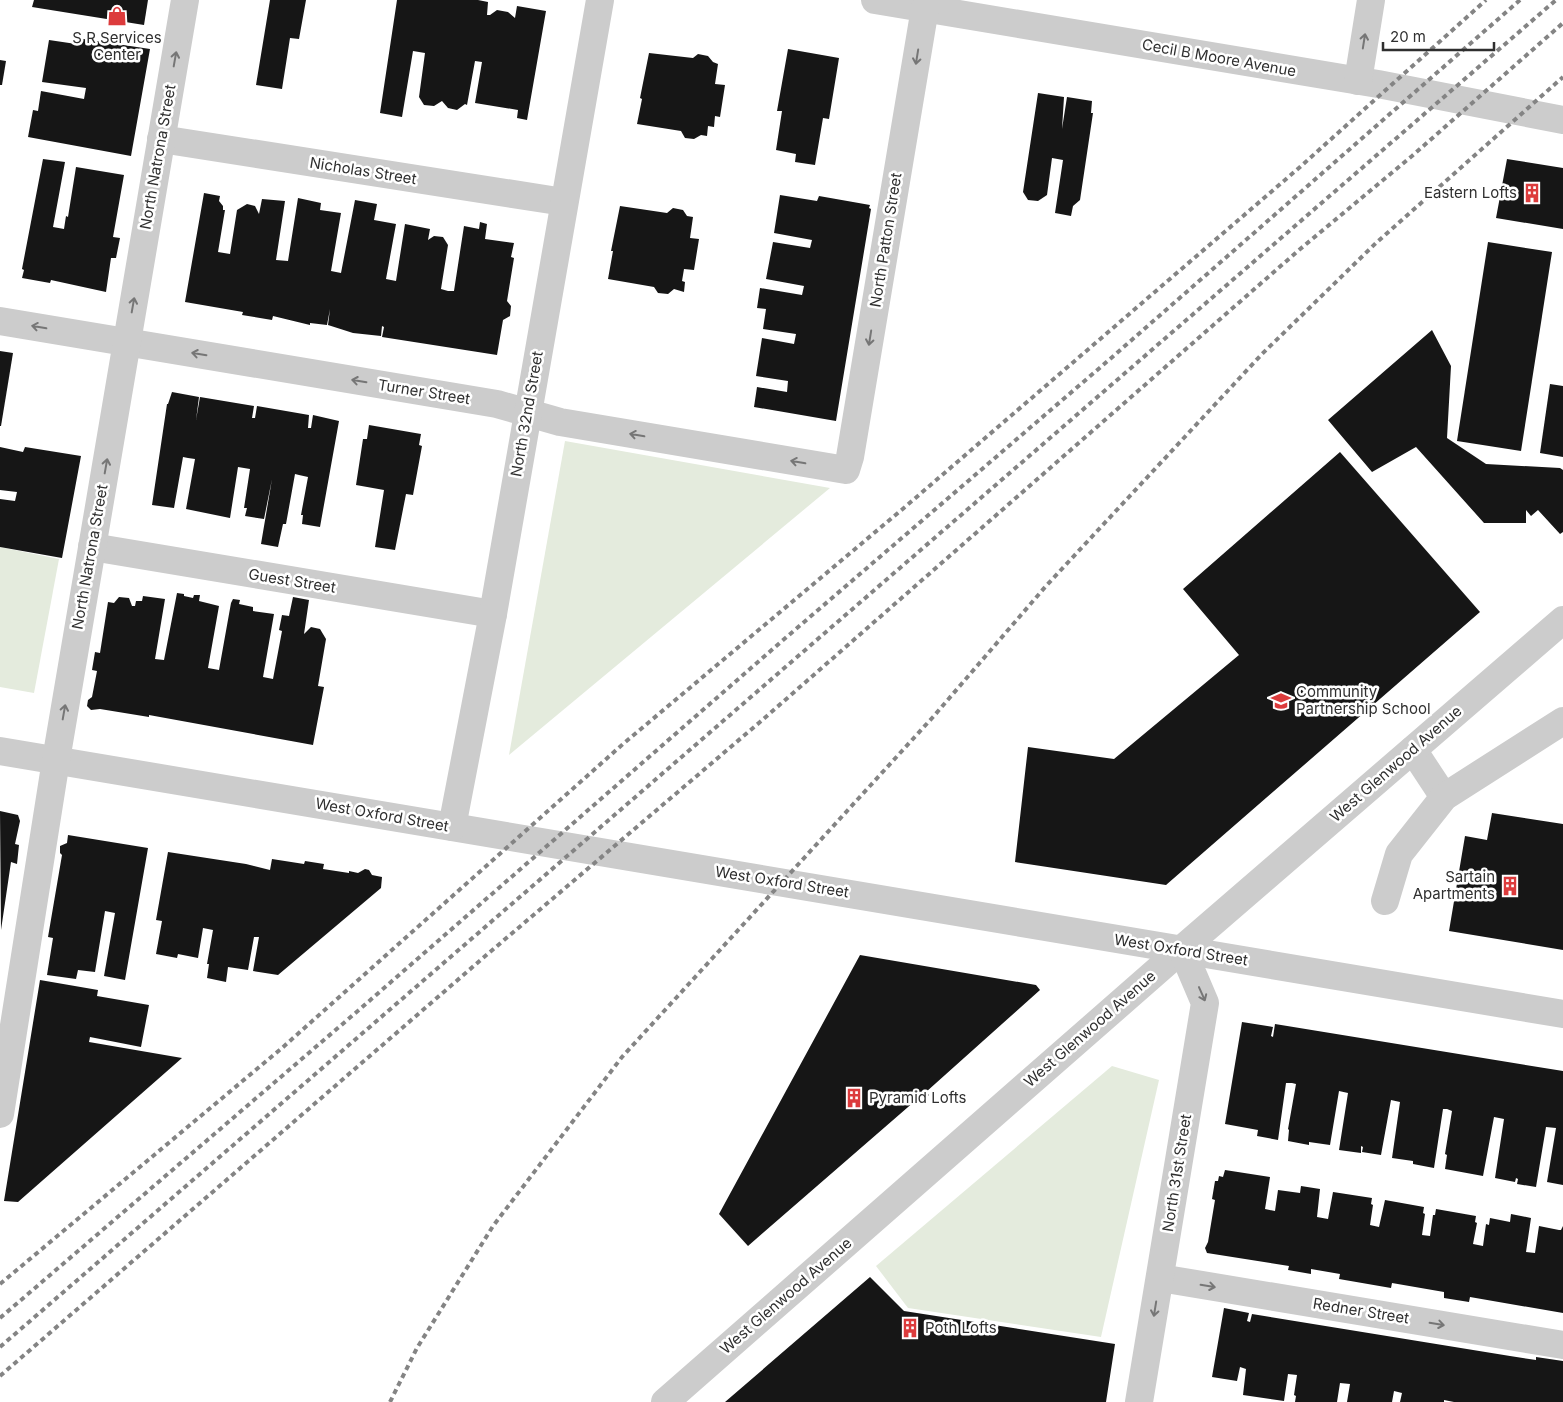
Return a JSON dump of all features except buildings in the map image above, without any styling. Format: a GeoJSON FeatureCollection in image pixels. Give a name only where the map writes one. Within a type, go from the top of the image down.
{"type":"FeatureCollection","features":[{"type":"Feature","properties":{"kind":"street","name":"North Natrona Street"},"geometry":{"type":"LineString","coordinates":[[0,1114],[56,760],[185,0]]}},
{"type":"Feature","properties":{"kind":"street","name":"North 32nd Street"},"geometry":{"type":"LineString","coordinates":[[452,827],[493,614],[600,0]]}},
{"type":"Feature","properties":{"kind":"street","name":"Cecil B Moore Avenue"},"geometry":{"type":"LineString","coordinates":[[875,0],[1368,83],[1563,120]]}},
{"type":"Feature","properties":{"kind":"street"},"geometry":{"type":"LineString","coordinates":[[1368,83],[1371,0]]}},
{"type":"Feature","properties":{"kind":"street","name":"North Patton Street"},"geometry":{"type":"LineString","coordinates":[[846,470],[850,458],[925,8]]}},
{"type":"Feature","properties":{"kind":"street","name":"Nicholas Street"},"geometry":{"type":"LineString","coordinates":[[161,139],[564,202]]}},
{"type":"Feature","properties":{"kind":"street","name":"Turner Street"},"geometry":{"type":"LineString","coordinates":[[0,321],[498,404],[560,422],[846,470]]}},
{"type":"Feature","properties":{"kind":"street","name":"Guest Street"},"geometry":{"type":"LineString","coordinates":[[92,547],[493,614]]}},
{"type":"Feature","properties":{"kind":"street","name":"West Glenwood Avenue"},"geometry":{"type":"LineString","coordinates":[[665,1402],[1182,949],[1563,620]]}},
{"type":"Feature","properties":{"kind":"street"},"geometry":{"type":"LineString","coordinates":[[1385,901],[1399,854],[1444,797],[1563,721]]}},
{"type":"Feature","properties":{"kind":"street"},"geometry":{"type":"LineString","coordinates":[[1413,750],[1444,797]]}},
{"type":"Feature","properties":{"kind":"street","name":"West Oxford Street"},"geometry":{"type":"LineString","coordinates":[[0,751],[1563,1014]]}},
{"type":"Feature","properties":{"kind":"street","name":"North 31st Street"},"geometry":{"type":"LineString","coordinates":[[1139,1402],[1206,1003],[1182,949]]}},
{"type":"Feature","properties":{"kind":"street","name":"Redner Street"},"geometry":{"type":"LineString","coordinates":[[1160,1278],[1563,1345]]}},
{"type":"Feature","properties":{"kind":"shaded area"},"geometry":{"type":"Polygon","coordinates":[[[565,441],[830,488],[509,755],[565,441]]]}},
{"type":"Feature","properties":{"kind":"shaded area"},"geometry":{"type":"Polygon","coordinates":[[[0,547],[59,559],[34,693],[0,687],[0,547]]]}},
{"type":"Feature","properties":{"kind":"shaded area"},"geometry":{"type":"Polygon","coordinates":[[[1112,1066],[1159,1080],[1101,1337],[908,1308],[876,1266],[1112,1066]]]}},
{"type":"Feature","properties":{"kind":"railway"},"geometry":{"type":"LineString","coordinates":[[0,1284],[282,1048],[623,744],[905,507],[1300,167],[1486,0]]}},
{"type":"Feature","properties":{"kind":"railway"},"geometry":{"type":"LineString","coordinates":[[0,1318],[360,1009],[782,641],[1110,359],[1520,0]]}},
{"type":"Feature","properties":{"kind":"railway"},"geometry":{"type":"LineString","coordinates":[[0,1347],[1556,0]]}},
{"type":"Feature","properties":{"kind":"railway"},"geometry":{"type":"LineString","coordinates":[[0,1376],[483,958],[760,722],[1299,250],[1412,156],[1563,23]]}},
{"type":"Feature","properties":{"kind":"railway"},"geometry":{"type":"LineString","coordinates":[[390,1402],[417,1348],[493,1226],[622,1057],[933,717],[1046,586],[1262,354],[1376,243],[1563,77]]}},
{"type":"Feature","properties":{"kind":"place","name":"S R Services Center"},"geometry":{"type":"Point","coordinates":[117,16]}},
{"type":"Feature","properties":{"kind":"place","name":"Eastern Lofts"},"geometry":{"type":"Point","coordinates":[1532,193]}},
{"type":"Feature","properties":{"kind":"place","name":"Community Partnership School"},"geometry":{"type":"Point","coordinates":[1281,701]}},
{"type":"Feature","properties":{"kind":"place","name":"Sartain Apartments"},"geometry":{"type":"Point","coordinates":[1510,886]}},
{"type":"Feature","properties":{"kind":"place","name":"Pyramid Lofts"},"geometry":{"type":"Point","coordinates":[854,1098]}},
{"type":"Feature","properties":{"kind":"place","name":"Poth Lofts"},"geometry":{"type":"Point","coordinates":[910,1328]}}]}
